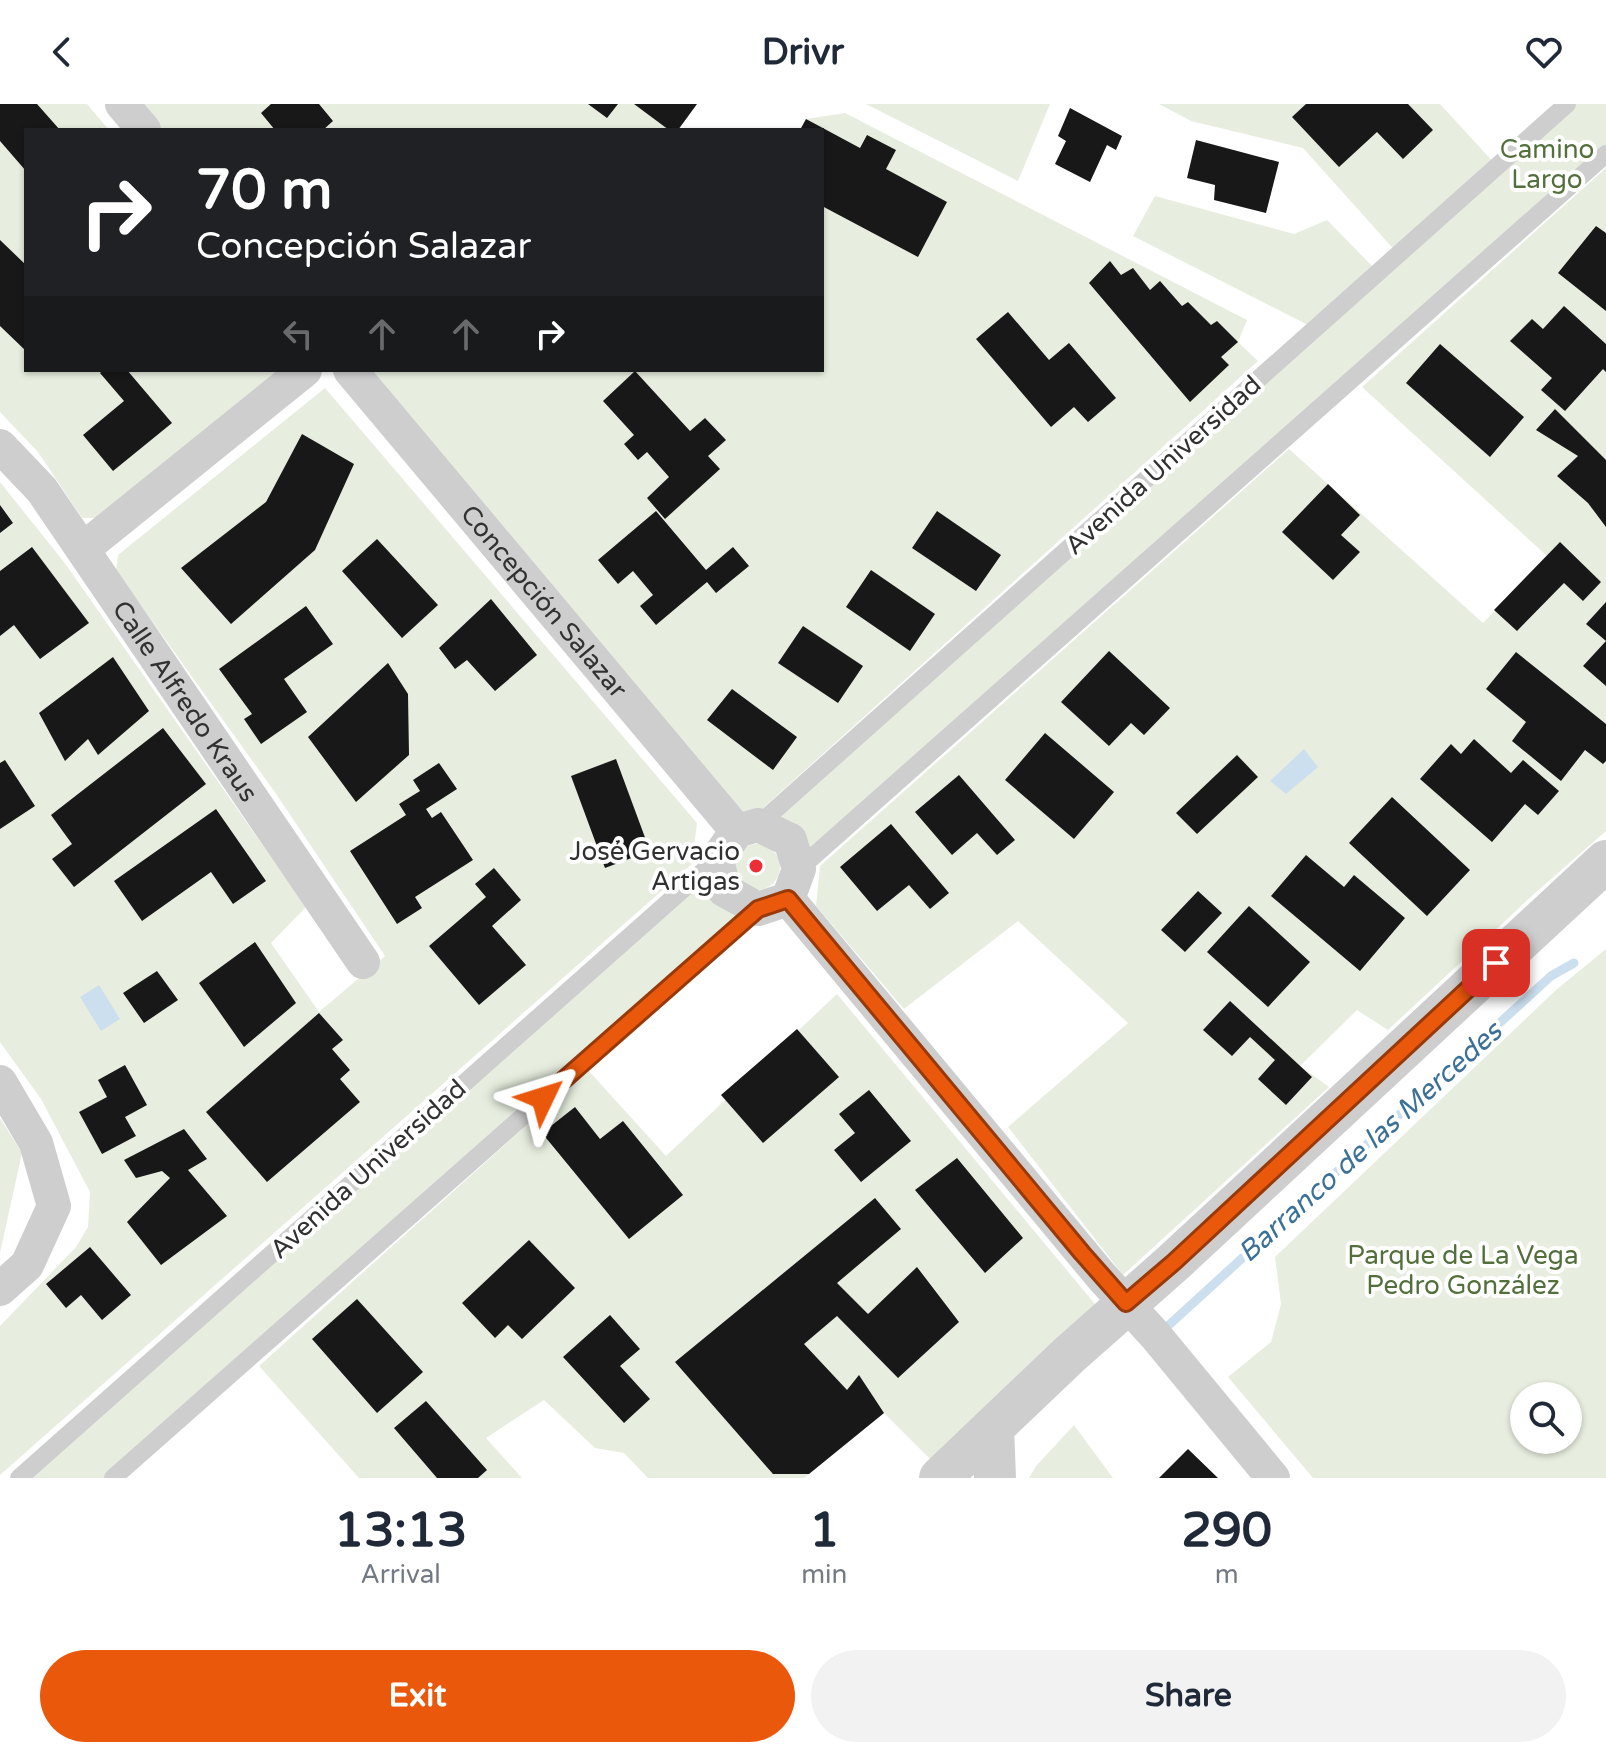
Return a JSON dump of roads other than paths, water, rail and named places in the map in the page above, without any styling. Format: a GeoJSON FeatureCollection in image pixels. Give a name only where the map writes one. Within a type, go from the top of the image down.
{"type":"FeatureCollection","features":[{"type":"Feature","properties":{"kind":"street"},"geometry":{"type":"LineString","coordinates":[[122,104],[142,128]]}},
{"type":"Feature","properties":{"kind":"street"},"geometry":{"type":"LineString","coordinates":[[83,549],[303,372]]}},
{"type":"Feature","properties":{"kind":"street","name":"Concepción Salazar"},"geometry":{"type":"LineString","coordinates":[[352,372],[748,828],[790,840],[782,892]]}},
{"type":"Feature","properties":{"kind":"street","name":"Calle Alfredo Kraus"},"geometry":{"type":"LineString","coordinates":[[0,446],[42,490],[363,962]]}},
{"type":"Feature","properties":{"kind":"street"},"geometry":{"type":"LineString","coordinates":[[748,828],[717,859],[724,890],[782,892],[1273,1478]]}},
{"type":"Feature","properties":{"kind":"street"},"geometry":{"type":"LineString","coordinates":[[940,1478],[1126,1303],[1602,875]]}},
{"type":"Feature","properties":{"kind":"street"},"geometry":{"type":"LineString","coordinates":[[0,1082],[36,1143],[54,1206],[27,1265],[0,1289]]}},
{"type":"Feature","properties":{"kind":"street"},"geometry":{"type":"LineString","coordinates":[[993,1427],[995,1478]]}},
{"type":"Feature","properties":{"kind":"lane","name":"Avenida Universidad"},"geometry":{"type":"LineString","coordinates":[[748,828],[1567,104]]}},
{"type":"Feature","properties":{"kind":"lane"},"geometry":{"type":"LineString","coordinates":[[113,1478],[782,892],[1606,154]]}},
{"type":"Feature","properties":{"kind":"lane","name":"Avenida Universidad"},"geometry":{"type":"LineString","coordinates":[[19,1478],[717,859]]}},
{"type":"Feature","properties":{"kind":"water"},"geometry":{"type":"Polygon","coordinates":[[[1304,749],[1318,767],[1286,794],[1270,781],[1304,749]]]}},
{"type":"Feature","properties":{"kind":"water"},"geometry":{"type":"Polygon","coordinates":[[[99,985],[120,1019],[101,1031],[80,997],[99,985]]]}},
{"type":"Feature","properties":{"kind":"waterway","name":"Barranco de las Mercedes"},"geometry":{"type":"LineString","coordinates":[[1169,1325],[1551,976],[1574,963]]}},
{"type":"Feature","properties":{"kind":"place","name":"José Gervacio Artigas"},"geometry":{"type":"Point","coordinates":[756,866]}},
{"type":"Feature","properties":{"kind":"park label","name":"Camino Largo"},"geometry":{"type":"Point","coordinates":[1547,164]}},
{"type":"Feature","properties":{"kind":"park label","name":"Parque de La Vega Pedro González"},"geometry":{"type":"Point","coordinates":[1463,1270]}}]}
